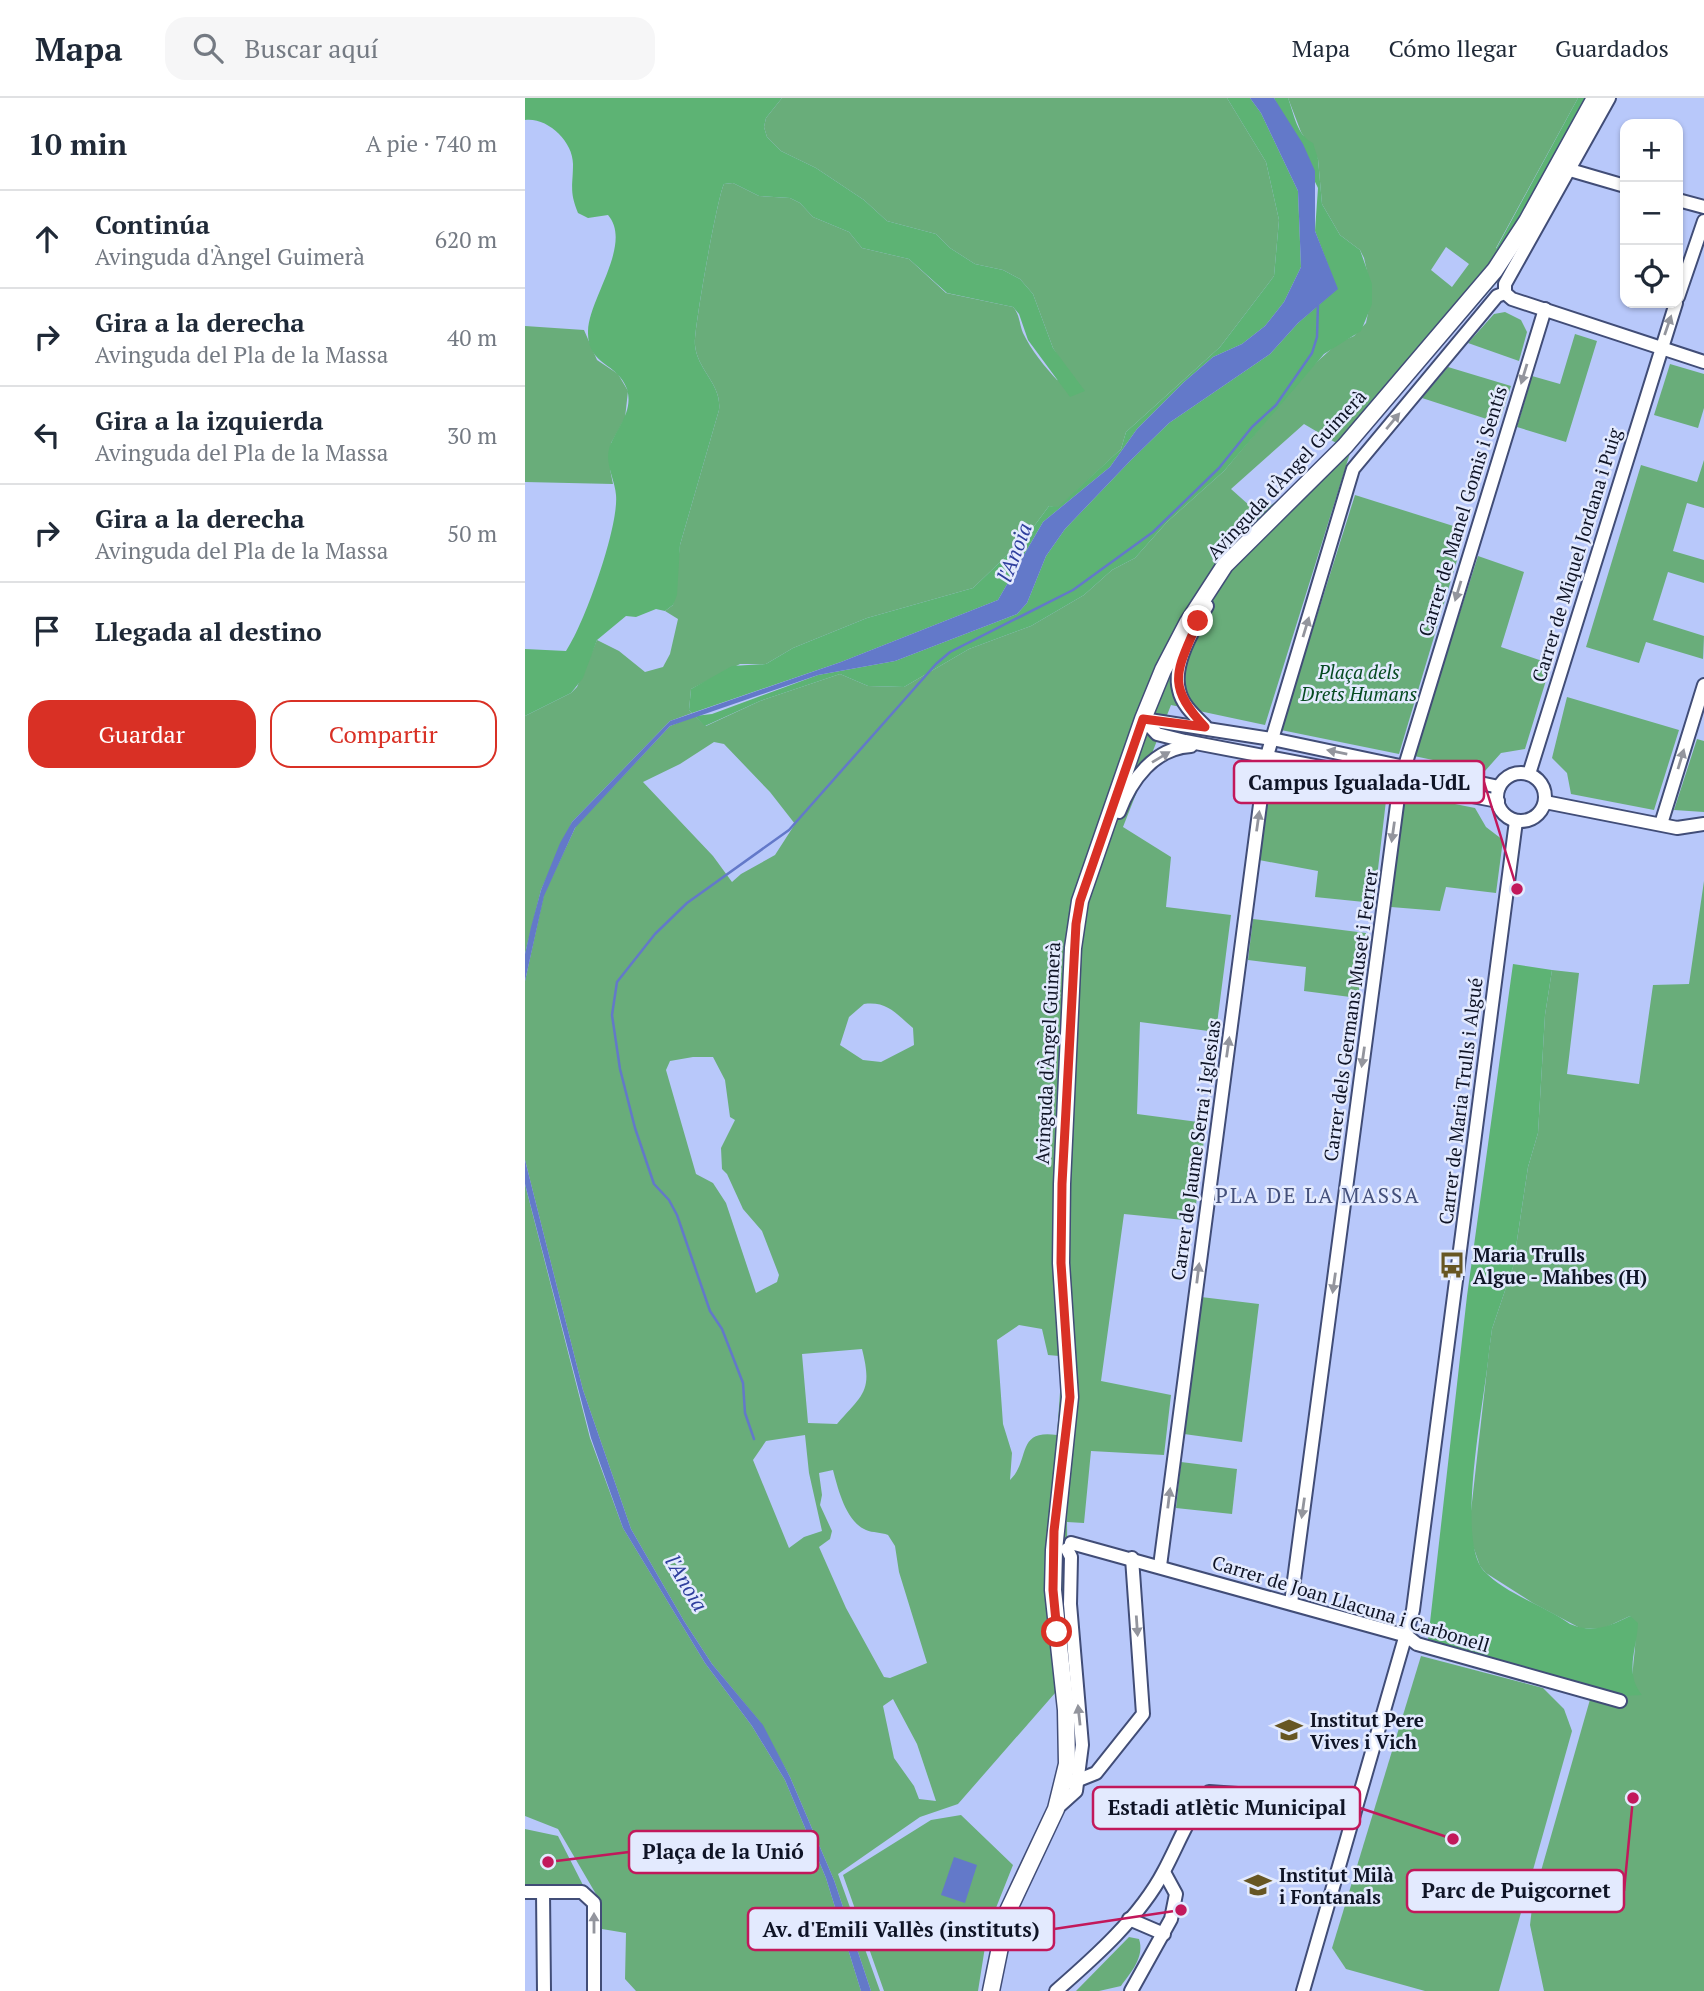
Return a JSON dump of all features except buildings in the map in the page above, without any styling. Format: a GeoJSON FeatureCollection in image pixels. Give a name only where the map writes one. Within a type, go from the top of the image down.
{"type":"FeatureCollection","features":[{"type":"Feature","properties":{"kind":"street","name":"Avinguda d'Àngel Guimerà"},"geometry":{"type":"LineString","coordinates":[[991,1991],[1007,1913],[1071,1782],[1053,1590],[1064,1547],[1054,1531],[1070,1397],[1061,1236],[1073,948],[1080,901],[1143,719],[1163,670],[1188,622],[1225,565],[1345,446],[1496,270],[1527,221],[1595,98]]}},
{"type":"Feature","properties":{"kind":"street"},"geometry":{"type":"LineString","coordinates":[[1609,98],[1505,284],[1505,293],[1512,299],[1704,362]]}},
{"type":"Feature","properties":{"kind":"street"},"geometry":{"type":"LineString","coordinates":[[1570,170],[1620,185]]}},
{"type":"Feature","properties":{"kind":"street"},"geometry":{"type":"LineString","coordinates":[[1683,201],[1704,207]]}},
{"type":"Feature","properties":{"kind":"street"},"geometry":{"type":"LineString","coordinates":[[1683,283],[1704,221]]}},
{"type":"Feature","properties":{"kind":"street","name":"Carrer de Jaume Serra i Iglesias"},"geometry":{"type":"LineString","coordinates":[[1160,1566],[1266,759],[1353,469],[1497,296],[1505,293]]}},
{"type":"Feature","properties":{"kind":"street","name":"Carrer de Miquel Jordana i Puig"},"geometry":{"type":"LineString","coordinates":[[1529,774],[1674,308]]}},
{"type":"Feature","properties":{"kind":"street","name":"Carrer de Manel Gomis i Sentís"},"geometry":{"type":"LineString","coordinates":[[1404,765],[1545,309]]}},
{"type":"Feature","properties":{"kind":"street"},"geometry":{"type":"LineString","coordinates":[[1205,727],[1187,708],[1178,690],[1178,669],[1198,621],[1215,594],[1225,565]]}},
{"type":"Feature","properties":{"kind":"street"},"geometry":{"type":"LineString","coordinates":[[1661,824],[1704,685]]}},
{"type":"Feature","properties":{"kind":"street"},"geometry":{"type":"LineString","coordinates":[[1143,719],[1272,739],[1499,787]]}},
{"type":"Feature","properties":{"kind":"street"},"geometry":{"type":"LineString","coordinates":[[1143,719],[1157,734],[1202,745],[1497,801]]}},
{"type":"Feature","properties":{"kind":"street"},"geometry":{"type":"LineString","coordinates":[[1073,948],[1109,837],[1129,786],[1161,756],[1179,746],[1202,745]]}},
{"type":"Feature","properties":{"kind":"street","name":"Carrer dels Germans Muset i Ferrer"},"geometry":{"type":"LineString","coordinates":[[1291,1603],[1404,765]]}},
{"type":"Feature","properties":{"kind":"street"},"geometry":{"type":"LineString","coordinates":[[1529,774],[1542,785],[1545,802],[1534,817],[1516,821],[1504,813],[1497,801],[1499,787],[1512,775],[1529,774]]}},
{"type":"Feature","properties":{"kind":"street"},"geometry":{"type":"LineString","coordinates":[[1545,802],[1661,824],[1698,826]]}},
{"type":"Feature","properties":{"kind":"street","name":"Carrer de Maria Trulls i Algué"},"geometry":{"type":"LineString","coordinates":[[1303,1991],[1413,1610],[1516,821]]}},
{"type":"Feature","properties":{"kind":"street","name":"Carrer de Joan Llacuna i Carbonell"},"geometry":{"type":"LineString","coordinates":[[1064,1547],[1132,1558],[1407,1636],[1417,1644],[1620,1701]]}},
{"type":"Feature","properties":{"kind":"street"},"geometry":{"type":"LineString","coordinates":[[1071,1782],[1096,1773],[1143,1714],[1132,1558]]}},
{"type":"Feature","properties":{"kind":"street"},"geometry":{"type":"LineString","coordinates":[[1056,1991],[1129,1919],[1164,1872],[1191,1812],[1209,1792],[1252,1795],[1351,1823]]}},
{"type":"Feature","properties":{"kind":"street"},"geometry":{"type":"LineString","coordinates":[[1131,1990],[1171,1919],[1176,1894],[1164,1872]]}},
{"type":"Feature","properties":{"kind":"street"},"geometry":{"type":"LineString","coordinates":[[525,1892],[582,1892],[594,1903],[594,1991]]}},
{"type":"Feature","properties":{"kind":"street"},"geometry":{"type":"LineString","coordinates":[[543,1892],[544,1991]]}},
{"type":"Feature","properties":{"kind":"street"},"geometry":{"type":"LineString","coordinates":[[1129,1919],[1164,1934]]}},
{"type":"Feature","properties":{"kind":"green space"},"geometry":{"type":"Polygon","coordinates":[[[525,98],[782,98],[766,118],[764,127],[767,137],[781,151],[816,168],[864,200],[887,221],[936,234],[950,248],[975,264],[1003,270],[1020,279],[1033,294],[1053,348],[1085,391],[1070,397],[1028,340],[1019,314],[1013,307],[947,293],[909,259],[862,248],[849,232],[813,217],[800,203],[790,198],[759,196],[733,183],[724,184],[695,335],[697,354],[717,392],[719,410],[680,545],[677,595],[673,605],[665,611],[656,609],[636,617],[626,616],[597,640],[583,678],[571,693],[525,716],[525,649],[566,651],[582,620],[599,575],[615,510],[616,495],[608,460],[609,449],[626,413],[628,398],[623,380],[592,351],[588,331],[595,303],[613,256],[616,241],[614,227],[608,215],[588,218],[578,213],[572,194],[573,164],[569,147],[557,132],[542,122],[525,120],[525,98]]]}},
{"type":"Feature","properties":{"kind":"green space"},"geometry":{"type":"Polygon","coordinates":[[[782,98],[1227,98],[1266,162],[1279,220],[1274,276],[1220,347],[1126,432],[1121,449],[1058,508],[1049,506],[1026,537],[973,588],[867,618],[793,648],[766,664],[740,664],[691,689],[689,710],[692,713],[670,721],[572,822],[541,890],[525,954],[525,716],[571,693],[577,687],[597,640],[619,651],[645,672],[663,667],[670,654],[678,619],[665,611],[673,605],[680,545],[719,410],[717,392],[697,354],[695,335],[724,184],[733,183],[759,196],[790,198],[800,203],[813,217],[849,232],[862,248],[909,259],[946,293],[1013,307],[1026,339],[1043,364],[1057,380],[1075,383],[1053,348],[1033,294],[1020,279],[1003,270],[975,264],[950,248],[936,234],[887,221],[864,200],[816,168],[781,151],[767,137],[764,127],[766,118],[782,98]]]}},
{"type":"Feature","properties":{"kind":"green space"},"geometry":{"type":"Polygon","coordinates":[[[1227,98],[1250,98],[1261,113],[1298,191],[1301,267],[1284,302],[1265,326],[1242,344],[1213,357],[1184,382],[1137,429],[1110,467],[1043,522],[998,600],[841,662],[692,713],[689,710],[691,689],[732,666],[766,664],[793,648],[867,618],[973,588],[1026,537],[1049,506],[1058,507],[1121,449],[1126,432],[1220,347],[1274,276],[1279,220],[1266,162],[1227,98]]]}},
{"type":"Feature","properties":{"kind":"green space"},"geometry":{"type":"Polygon","coordinates":[[[1274,98],[1288,98],[1300,130],[1313,143],[1318,159],[1322,204],[1340,235],[1360,250],[1372,284],[1372,304],[1361,331],[1324,354],[1224,471],[1167,522],[1135,558],[1112,570],[1084,595],[1031,626],[969,649],[904,687],[868,686],[840,674],[760,701],[705,726],[695,716],[712,714],[818,675],[895,661],[1017,614],[1027,603],[1046,556],[1065,529],[1130,461],[1169,423],[1270,354],[1298,323],[1337,289],[1315,231],[1318,188],[1274,98]]]}},
{"type":"Feature","properties":{"kind":"green space"},"geometry":{"type":"Polygon","coordinates":[[[1288,98],[1578,98],[1496,248],[1512,265],[1351,450],[1265,725],[1171,705],[1123,827],[1171,857],[1166,907],[1231,915],[1216,1032],[1140,1022],[1137,1114],[1206,1123],[1194,1221],[1124,1214],[1101,1381],[1171,1395],[1164,1455],[1091,1451],[1084,1523],[1067,1522],[1069,1677],[958,1804],[920,1817],[838,1874],[880,1991],[871,1991],[834,1880],[790,1777],[760,1722],[712,1664],[684,1621],[631,1529],[583,1390],[525,1160],[525,981],[544,894],[576,826],[670,726],[695,716],[706,726],[760,701],[840,674],[868,686],[904,687],[969,649],[1031,626],[1084,595],[1112,570],[1135,558],[1167,522],[1224,471],[1310,368],[1338,343],[1354,336],[1366,323],[1372,293],[1364,258],[1360,250],[1340,235],[1322,204],[1318,159],[1301,132],[1288,98]],[[1446,247],[1431,270],[1452,287],[1469,264],[1446,247]],[[1304,424],[1231,489],[1259,514],[1293,489],[1338,444],[1304,424]],[[714,742],[680,764],[643,782],[713,856],[732,882],[775,855],[795,824],[770,792],[724,744],[714,742]],[[864,1004],[849,1017],[840,1045],[863,1060],[881,1062],[914,1045],[913,1028],[886,1007],[864,1004]],[[713,1057],[670,1061],[666,1070],[696,1174],[713,1183],[726,1203],[756,1293],[777,1282],[779,1275],[762,1231],[743,1209],[727,1174],[722,1169],[721,1148],[735,1120],[730,1117],[725,1080],[713,1057]],[[1019,1325],[997,1340],[1003,1424],[1012,1453],[1010,1480],[1029,1441],[1044,1434],[1057,1435],[1061,1378],[1059,1356],[1048,1355],[1042,1329],[1019,1325]],[[862,1349],[802,1354],[808,1423],[837,1424],[859,1398],[866,1384],[862,1349]],[[805,1435],[766,1441],[753,1460],[789,1548],[804,1537],[822,1531],[809,1473],[805,1435]],[[833,1470],[819,1473],[822,1495],[820,1505],[832,1531],[830,1539],[819,1547],[846,1608],[884,1677],[890,1678],[927,1663],[899,1572],[895,1546],[888,1535],[866,1530],[853,1520],[844,1504],[833,1470]],[[893,1699],[883,1706],[894,1758],[914,1786],[919,1799],[936,1801],[917,1744],[893,1699]]]}},
{"type":"Feature","properties":{"kind":"green space"},"geometry":{"type":"Polygon","coordinates":[[[1578,98],[1602,98],[1512,265],[1496,249],[1578,98]]]}},
{"type":"Feature","properties":{"kind":"green space"},"geometry":{"type":"Polygon","coordinates":[[[1505,312],[1521,320],[1527,332],[1519,361],[1468,343],[1494,314],[1505,312]]]}},
{"type":"Feature","properties":{"kind":"green space"},"geometry":{"type":"Polygon","coordinates":[[[525,326],[584,330],[597,360],[618,374],[628,391],[625,418],[611,443],[610,469],[613,484],[525,482],[525,326]]]}},
{"type":"Feature","properties":{"kind":"green space"},"geometry":{"type":"Polygon","coordinates":[[[1575,334],[1597,341],[1566,442],[1517,427],[1532,376],[1560,384],[1575,334]]]}},
{"type":"Feature","properties":{"kind":"green space"},"geometry":{"type":"Polygon","coordinates":[[[1670,364],[1704,374],[1704,408],[1698,428],[1654,415],[1670,364]]]}},
{"type":"Feature","properties":{"kind":"green space"},"geometry":{"type":"Polygon","coordinates":[[[1448,367],[1511,386],[1499,423],[1422,398],[1448,367]]]}},
{"type":"Feature","properties":{"kind":"green space"},"geometry":{"type":"Polygon","coordinates":[[[1704,460],[1704,508],[1687,503],[1673,551],[1704,560],[1704,583],[1668,572],[1653,620],[1704,636],[1703,659],[1646,642],[1639,663],[1586,647],[1641,465],[1697,482],[1704,460]]]}},
{"type":"Feature","properties":{"kind":"green space","name":"Plaça dels Drets Humans"},"geometry":{"type":"Polygon","coordinates":[[[1355,495],[1466,530],[1399,754],[1281,730],[1355,495]]]}},
{"type":"Feature","properties":{"kind":"green space"},"geometry":{"type":"Polygon","coordinates":[[[1478,556],[1524,572],[1501,647],[1551,664],[1525,749],[1501,753],[1485,771],[1414,756],[1478,556]]]}},
{"type":"Feature","properties":{"kind":"green space"},"geometry":{"type":"Polygon","coordinates":[[[1567,697],[1679,730],[1654,810],[1571,794],[1567,773],[1552,758],[1567,697]]]}},
{"type":"Feature","properties":{"kind":"green space"},"geometry":{"type":"Polygon","coordinates":[[[1697,739],[1704,741],[1704,812],[1674,810],[1697,739]]]}},
{"type":"Feature","properties":{"kind":"green space"},"geometry":{"type":"Polygon","coordinates":[[[1275,771],[1381,788],[1387,792],[1374,903],[1315,897],[1318,871],[1259,860],[1271,775],[1275,771]]]}},
{"type":"Feature","properties":{"kind":"green space"},"geometry":{"type":"Polygon","coordinates":[[[1405,794],[1475,808],[1486,827],[1503,840],[1496,893],[1446,887],[1440,911],[1391,907],[1405,794]]]}},
{"type":"Feature","properties":{"kind":"green space"},"geometry":{"type":"Polygon","coordinates":[[[1704,881],[1704,1991],[1544,1991],[1530,1925],[1533,1899],[1593,1689],[1633,1683],[1635,1633],[1630,1616],[1602,1629],[1580,1628],[1533,1603],[1486,1573],[1480,1566],[1472,1543],[1470,1520],[1492,1329],[1513,1267],[1528,1167],[1538,1133],[1545,1015],[1552,970],[1579,973],[1567,1074],[1639,1084],[1653,985],[1689,984],[1704,881]]]}},
{"type":"Feature","properties":{"kind":"green space"},"geometry":{"type":"Polygon","coordinates":[[[1253,919],[1366,933],[1358,998],[1304,991],[1306,967],[1248,960],[1253,919]]]}},
{"type":"Feature","properties":{"kind":"green space"},"geometry":{"type":"Polygon","coordinates":[[[1513,964],[1552,970],[1545,1015],[1538,1133],[1528,1167],[1513,1267],[1492,1329],[1478,1433],[1472,1500],[1472,1530],[1476,1555],[1484,1571],[1493,1579],[1570,1624],[1594,1628],[1608,1626],[1630,1616],[1638,1623],[1633,1669],[1637,1687],[1642,1695],[1621,1696],[1593,1689],[1428,1640],[1467,1296],[1513,964]]]}},
{"type":"Feature","properties":{"kind":"green space"},"geometry":{"type":"Polygon","coordinates":[[[525,1184],[590,1438],[623,1528],[705,1663],[752,1726],[785,1780],[826,1878],[861,1991],[636,1991],[625,1979],[626,1933],[602,1929],[600,1901],[558,1829],[525,1816],[525,1184]]]}},
{"type":"Feature","properties":{"kind":"green space"},"geometry":{"type":"Polygon","coordinates":[[[1201,1297],[1259,1304],[1242,1442],[1184,1434],[1201,1297]]]}},
{"type":"Feature","properties":{"kind":"green space"},"geometry":{"type":"Polygon","coordinates":[[[1181,1462],[1237,1469],[1232,1514],[1176,1508],[1181,1462]]]}},
{"type":"Feature","properties":{"kind":"green space"},"geometry":{"type":"Polygon","coordinates":[[[1421,1656],[1543,1688],[1564,1709],[1572,1731],[1499,1991],[1425,1991],[1346,1969],[1332,1948],[1421,1656]]]}},
{"type":"Feature","properties":{"kind":"green space"},"geometry":{"type":"Polygon","coordinates":[[[961,1815],[1013,1865],[988,1928],[978,1991],[884,1991],[843,1875],[931,1820],[961,1815]]]}},
{"type":"Feature","properties":{"kind":"green space"},"geometry":{"type":"Polygon","coordinates":[[[525,1829],[558,1836],[585,1889],[525,1888],[525,1829]]]}},
{"type":"Feature","properties":{"kind":"green space"},"geometry":{"type":"Polygon","coordinates":[[[1129,1937],[1139,1939],[1140,1952],[1136,1964],[1121,1986],[1099,1991],[1076,1991],[1129,1937]]]}},
{"type":"Feature","properties":{"kind":"water"},"geometry":{"type":"Polygon","coordinates":[[[1250,98],[1274,98],[1303,144],[1315,171],[1315,231],[1338,289],[1298,323],[1270,354],[1169,423],[1130,461],[1065,529],[1046,556],[1027,603],[1017,614],[895,661],[818,675],[670,726],[575,828],[544,896],[525,981],[525,954],[531,927],[541,890],[560,843],[572,822],[670,721],[841,662],[998,600],[1043,522],[1110,467],[1137,429],[1184,382],[1213,357],[1242,344],[1265,326],[1284,302],[1301,267],[1298,191],[1261,113],[1250,98]]]}},
{"type":"Feature","properties":{"kind":"water"},"geometry":{"type":"Polygon","coordinates":[[[525,1160],[583,1390],[631,1529],[712,1664],[763,1725],[790,1777],[834,1880],[871,1991],[861,1991],[826,1878],[785,1780],[752,1726],[705,1663],[623,1528],[591,1438],[525,1184],[525,1160]]]}},
{"type":"Feature","properties":{"kind":"water"},"geometry":{"type":"Polygon","coordinates":[[[954,1857],[977,1865],[965,1903],[941,1895],[954,1857]]]}},
{"type":"Feature","properties":{"kind":"waterway"},"geometry":{"type":"LineString","coordinates":[[754,1439],[745,1413],[743,1383],[722,1329],[710,1311],[677,1215],[669,1200],[654,1184],[635,1128],[620,1069],[612,1015],[617,982],[655,934],[687,903],[789,830],[936,664],[950,652],[1073,590],[1153,532],[1219,468],[1252,427],[1276,405],[1312,353],[1317,337],[1318,304]]}},
{"type":"Feature","properties":{"kind":"place","name":"Campus Igualada-UdL"},"geometry":{"type":"Point","coordinates":[1517,889]}},
{"type":"Feature","properties":{"kind":"place","name":"Maria Trulls Algue - Mahbes (H)"},"geometry":{"type":"Point","coordinates":[1452,1265]}},
{"type":"Feature","properties":{"kind":"place","name":"Institut Pere Vives i Vich"},"geometry":{"type":"Point","coordinates":[1289,1730]}},
{"type":"Feature","properties":{"kind":"place","name":"Parc de Puigcornet"},"geometry":{"type":"Point","coordinates":[1633,1798]}},
{"type":"Feature","properties":{"kind":"place","name":"Estadi atlètic Municipal"},"geometry":{"type":"Point","coordinates":[1453,1839]}},
{"type":"Feature","properties":{"kind":"place","name":"Plaça de la Unió"},"geometry":{"type":"Point","coordinates":[548,1862]}},
{"type":"Feature","properties":{"kind":"place","name":"Institut Milà i Fontanals"},"geometry":{"type":"Point","coordinates":[1258,1885]}},
{"type":"Feature","properties":{"kind":"place","name":"Av. d'Emili Vallès (instituts)"},"geometry":{"type":"Point","coordinates":[1181,1910]}},
{"type":"Feature","properties":{"kind":"district","name":"PLA DE LA MASSA"},"geometry":{"type":"Point","coordinates":[1318,1195]}},
{"type":"Feature","properties":{"kind":"route"},"geometry":{"type":"LineString","coordinates":[[1057,1632],[1053,1590],[1054,1531],[1070,1397],[1061,1263],[1062,1184],[1076,924],[1080,901],[1143,719],[1205,727],[1187,708],[1178,690],[1178,669],[1198,621]]}},
{"type":"Feature","properties":{"kind":"water label","name":"l'Anoia"},"geometry":{"type":"Point","coordinates":[1014,552]}},
{"type":"Feature","properties":{"kind":"water label","name":"l'Anoia"},"geometry":{"type":"Point","coordinates":[687,1583]}}]}
